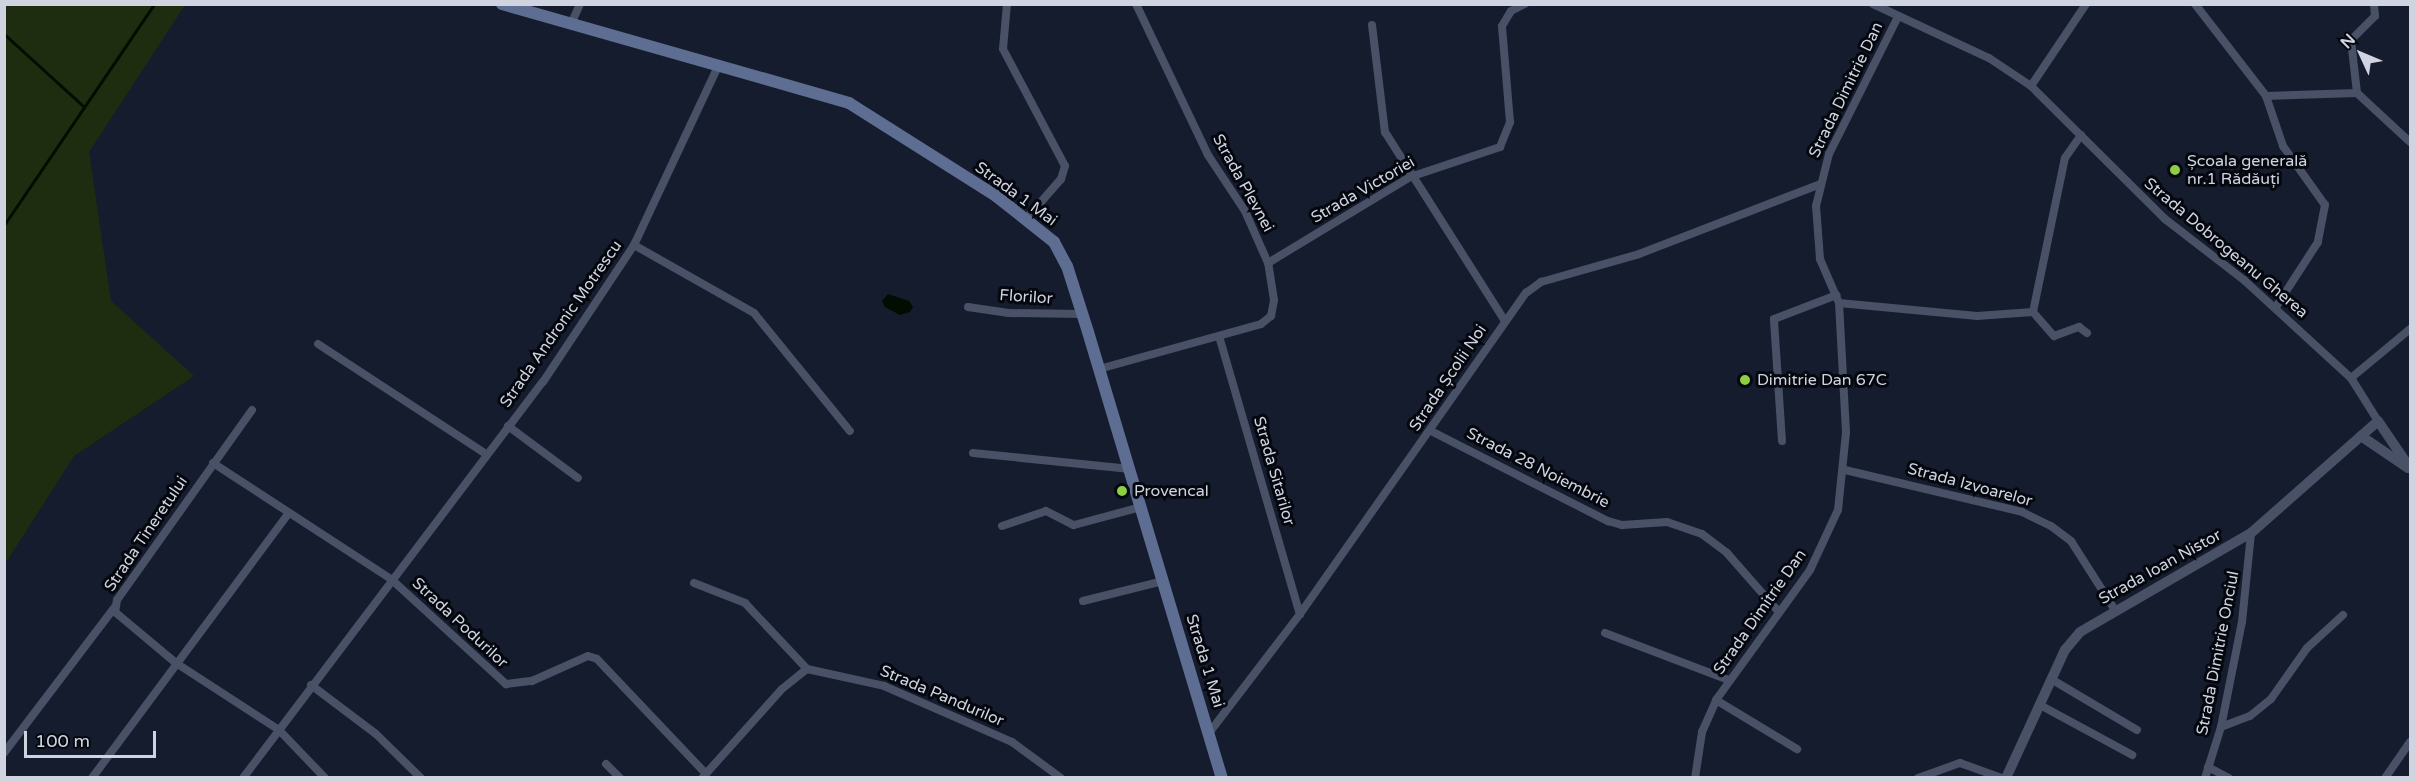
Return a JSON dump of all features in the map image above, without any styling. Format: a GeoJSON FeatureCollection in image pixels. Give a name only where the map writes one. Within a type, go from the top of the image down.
{"type":"FeatureCollection","features":[{"type":"Feature","properties":{"kind":"main road","name":"Strada 1 Mai"},"geometry":{"type":"LineString","coordinates":[[502,4],[572,22],[849,103],[1027,218],[1054,242],[1067,266],[1222,777]]}},
{"type":"Feature","properties":{"kind":"street"},"geometry":{"type":"LineString","coordinates":[[572,22],[580,4]]}},
{"type":"Feature","properties":{"kind":"street"},"geometry":{"type":"LineString","coordinates":[[1007,4],[1003,50],[1065,166],[1060,178],[1027,218]]}},
{"type":"Feature","properties":{"kind":"street","name":"Strada Plevnei"},"geometry":{"type":"LineString","coordinates":[[1099,369],[1260,324],[1270,316],[1274,292],[1268,263],[1245,211],[1208,154],[1136,4]]}},
{"type":"Feature","properties":{"kind":"street","name":"Strada Victoriei"},"geometry":{"type":"LineString","coordinates":[[1268,263],[1410,177],[1500,147],[1506,140],[1510,122],[1502,26],[1511,11],[1525,4]]}},
{"type":"Feature","properties":{"kind":"street","name":"Strada Dobrogeanu Gherea"},"geometry":{"type":"LineString","coordinates":[[1873,4],[1989,58],[2031,86],[2165,219],[2276,308],[2351,378],[2410,469]]}},
{"type":"Feature","properties":{"kind":"street"},"geometry":{"type":"LineString","coordinates":[[2031,86],[2086,4]]}},
{"type":"Feature","properties":{"kind":"street"},"geometry":{"type":"LineString","coordinates":[[2195,4],[2266,96],[2283,146],[2325,205],[2318,242],[2276,308]]}},
{"type":"Feature","properties":{"kind":"street"},"geometry":{"type":"LineString","coordinates":[[2374,4],[2375,16],[2351,40],[2357,93],[2410,143]]}},
{"type":"Feature","properties":{"kind":"street","name":"Strada Dimitrie Dan"},"geometry":{"type":"LineString","coordinates":[[1695,777],[1702,732],[1716,700],[1822,549],[1838,510],[1845,470],[1838,299],[1824,273],[1817,246],[1816,206],[1828,154],[1898,16]]}},
{"type":"Feature","properties":{"kind":"street"},"geometry":{"type":"LineString","coordinates":[[1372,25],[1385,132],[1410,177],[1505,321]]}},
{"type":"Feature","properties":{"kind":"street","name":"Strada Andronic Motrescu"},"geometry":{"type":"LineString","coordinates":[[243,777],[486,454],[543,382],[634,245],[719,64]]}},
{"type":"Feature","properties":{"kind":"street"},"geometry":{"type":"LineString","coordinates":[[2266,96],[2357,93]]}},
{"type":"Feature","properties":{"kind":"street"},"geometry":{"type":"LineString","coordinates":[[2033,312],[2063,165],[2081,135]]}},
{"type":"Feature","properties":{"kind":"street","name":"Strada Școlii Noi"},"geometry":{"type":"LineString","coordinates":[[1209,733],[1300,614],[1526,293],[1541,282],[1639,254],[1820,184]]}},
{"type":"Feature","properties":{"kind":"street"},"geometry":{"type":"LineString","coordinates":[[634,245],[754,313],[850,431]]}},
{"type":"Feature","properties":{"kind":"street"},"geometry":{"type":"LineString","coordinates":[[1782,441],[1774,319],[1838,299],[1977,316],[2033,312]]}},
{"type":"Feature","properties":{"kind":"street","name":"Florilor"},"geometry":{"type":"LineString","coordinates":[[968,307],[1009,313],[1082,314]]}},
{"type":"Feature","properties":{"kind":"street"},"geometry":{"type":"LineString","coordinates":[[2033,312],[2054,336],[2079,327],[2087,333]]}},
{"type":"Feature","properties":{"kind":"street"},"geometry":{"type":"LineString","coordinates":[[2351,378],[2410,329]]}},
{"type":"Feature","properties":{"kind":"street","name":"Strada Sitarilor"},"geometry":{"type":"LineString","coordinates":[[1219,336],[1300,614]]}},
{"type":"Feature","properties":{"kind":"street"},"geometry":{"type":"LineString","coordinates":[[318,344],[486,454]]}},
{"type":"Feature","properties":{"kind":"street","name":"Strada Tineretului"},"geometry":{"type":"LineString","coordinates":[[176,663],[118,617],[115,607],[252,410]]}},
{"type":"Feature","properties":{"kind":"street","name":"Strada Ioan Nistor"},"geometry":{"type":"LineString","coordinates":[[2004,777],[2065,650],[2080,632],[2251,532],[2378,421]]}},
{"type":"Feature","properties":{"kind":"street"},"geometry":{"type":"LineString","coordinates":[[508,426],[578,478]]}},
{"type":"Feature","properties":{"kind":"street","name":"Strada 28 Noiembrie"},"geometry":{"type":"LineString","coordinates":[[1431,431],[1608,521],[1622,525],[1667,522],[1702,534],[1727,553],[1778,611]]}},
{"type":"Feature","properties":{"kind":"street","name":"Strada Dobrogeanu Gherea"},"geometry":{"type":"LineString","coordinates":[[2361,436],[2410,469]]}},
{"type":"Feature","properties":{"kind":"street"},"geometry":{"type":"LineString","coordinates":[[973,453],[1130,469]]}},
{"type":"Feature","properties":{"kind":"street"},"geometry":{"type":"LineString","coordinates":[[213,463],[288,514],[392,579]]}},
{"type":"Feature","properties":{"kind":"street","name":"Strada Izvoarelor"},"geometry":{"type":"LineString","coordinates":[[1845,470],[2022,512],[2051,526],[2071,541],[2115,610]]}},
{"type":"Feature","properties":{"kind":"street"},"geometry":{"type":"LineString","coordinates":[[1002,526],[1046,511],[1074,525],[1141,507]]}},
{"type":"Feature","properties":{"kind":"street"},"geometry":{"type":"LineString","coordinates":[[92,777],[288,514]]}},
{"type":"Feature","properties":{"kind":"street","name":"Strada Dimitrie Onciul"},"geometry":{"type":"LineString","coordinates":[[2205,777],[2221,727],[2247,593],[2251,532]]}},
{"type":"Feature","properties":{"kind":"street","name":"Strada Podurilor"},"geometry":{"type":"LineString","coordinates":[[392,579],[506,684],[532,681],[588,656],[597,659],[704,776]]}},
{"type":"Feature","properties":{"kind":"street"},"geometry":{"type":"LineString","coordinates":[[1083,601],[1163,582]]}},
{"type":"Feature","properties":{"kind":"street"},"geometry":{"type":"LineString","coordinates":[[694,583],[745,603],[807,669],[792,678],[704,776]]}},
{"type":"Feature","properties":{"kind":"street"},"geometry":{"type":"LineString","coordinates":[[4,753],[115,607]]}},
{"type":"Feature","properties":{"kind":"street"},"geometry":{"type":"LineString","coordinates":[[2221,727],[2250,716],[2271,699],[2307,648],[2343,615]]}},
{"type":"Feature","properties":{"kind":"street"},"geometry":{"type":"LineString","coordinates":[[1605,633],[1729,680]]}},
{"type":"Feature","properties":{"kind":"street"},"geometry":{"type":"LineString","coordinates":[[176,663],[279,730],[325,777]]}},
{"type":"Feature","properties":{"kind":"street","name":"Strada Pandurilor"},"geometry":{"type":"LineString","coordinates":[[807,669],[859,678],[916,699],[1012,741],[1061,777]]}},
{"type":"Feature","properties":{"kind":"street"},"geometry":{"type":"LineString","coordinates":[[2051,680],[2137,730]]}},
{"type":"Feature","properties":{"kind":"street"},"geometry":{"type":"LineString","coordinates":[[311,685],[376,734],[421,777]]}},
{"type":"Feature","properties":{"kind":"street"},"geometry":{"type":"LineString","coordinates":[[1716,700],[1797,749]]}},
{"type":"Feature","properties":{"kind":"street"},"geometry":{"type":"LineString","coordinates":[[2040,705],[2132,755]]}},
{"type":"Feature","properties":{"kind":"street"},"geometry":{"type":"LineString","coordinates":[[2385,777],[2410,742]]}},
{"type":"Feature","properties":{"kind":"street"},"geometry":{"type":"LineString","coordinates":[[1918,777],[1960,763],[2004,777]]}},
{"type":"Feature","properties":{"kind":"street"},"geometry":{"type":"LineString","coordinates":[[606,764],[620,777]]}},
{"type":"Feature","properties":{"kind":"street"},"geometry":{"type":"LineString","coordinates":[[2208,767],[2229,777]]}},
{"type":"Feature","properties":{"kind":"green space"},"geometry":{"type":"Polygon","coordinates":[[[5,4],[185,5],[89,152],[111,301],[194,376],[74,456],[5,564],[5,4]]]}},
{"type":"Feature","properties":{"kind":"shaded area"},"geometry":{"type":"Polygon","coordinates":[[[888,294],[909,301],[913,307],[910,312],[900,315],[885,307],[882,301],[888,294]]]}},
{"type":"Feature","properties":{"kind":"waterway"},"geometry":{"type":"LineString","coordinates":[[4,225],[154,4]]}},
{"type":"Feature","properties":{"kind":"waterway"},"geometry":{"type":"LineString","coordinates":[[4,34],[83,106]]}},
{"type":"Feature","properties":{"kind":"place","name":"Școala generală nr.1 Rădăuți"},"geometry":{"type":"Point","coordinates":[2175,170]}},
{"type":"Feature","properties":{"kind":"place","name":"Dimitrie Dan 67C"},"geometry":{"type":"Point","coordinates":[1745,380]}},
{"type":"Feature","properties":{"kind":"place","name":"Provencal"},"geometry":{"type":"Point","coordinates":[1122,491]}}]}
